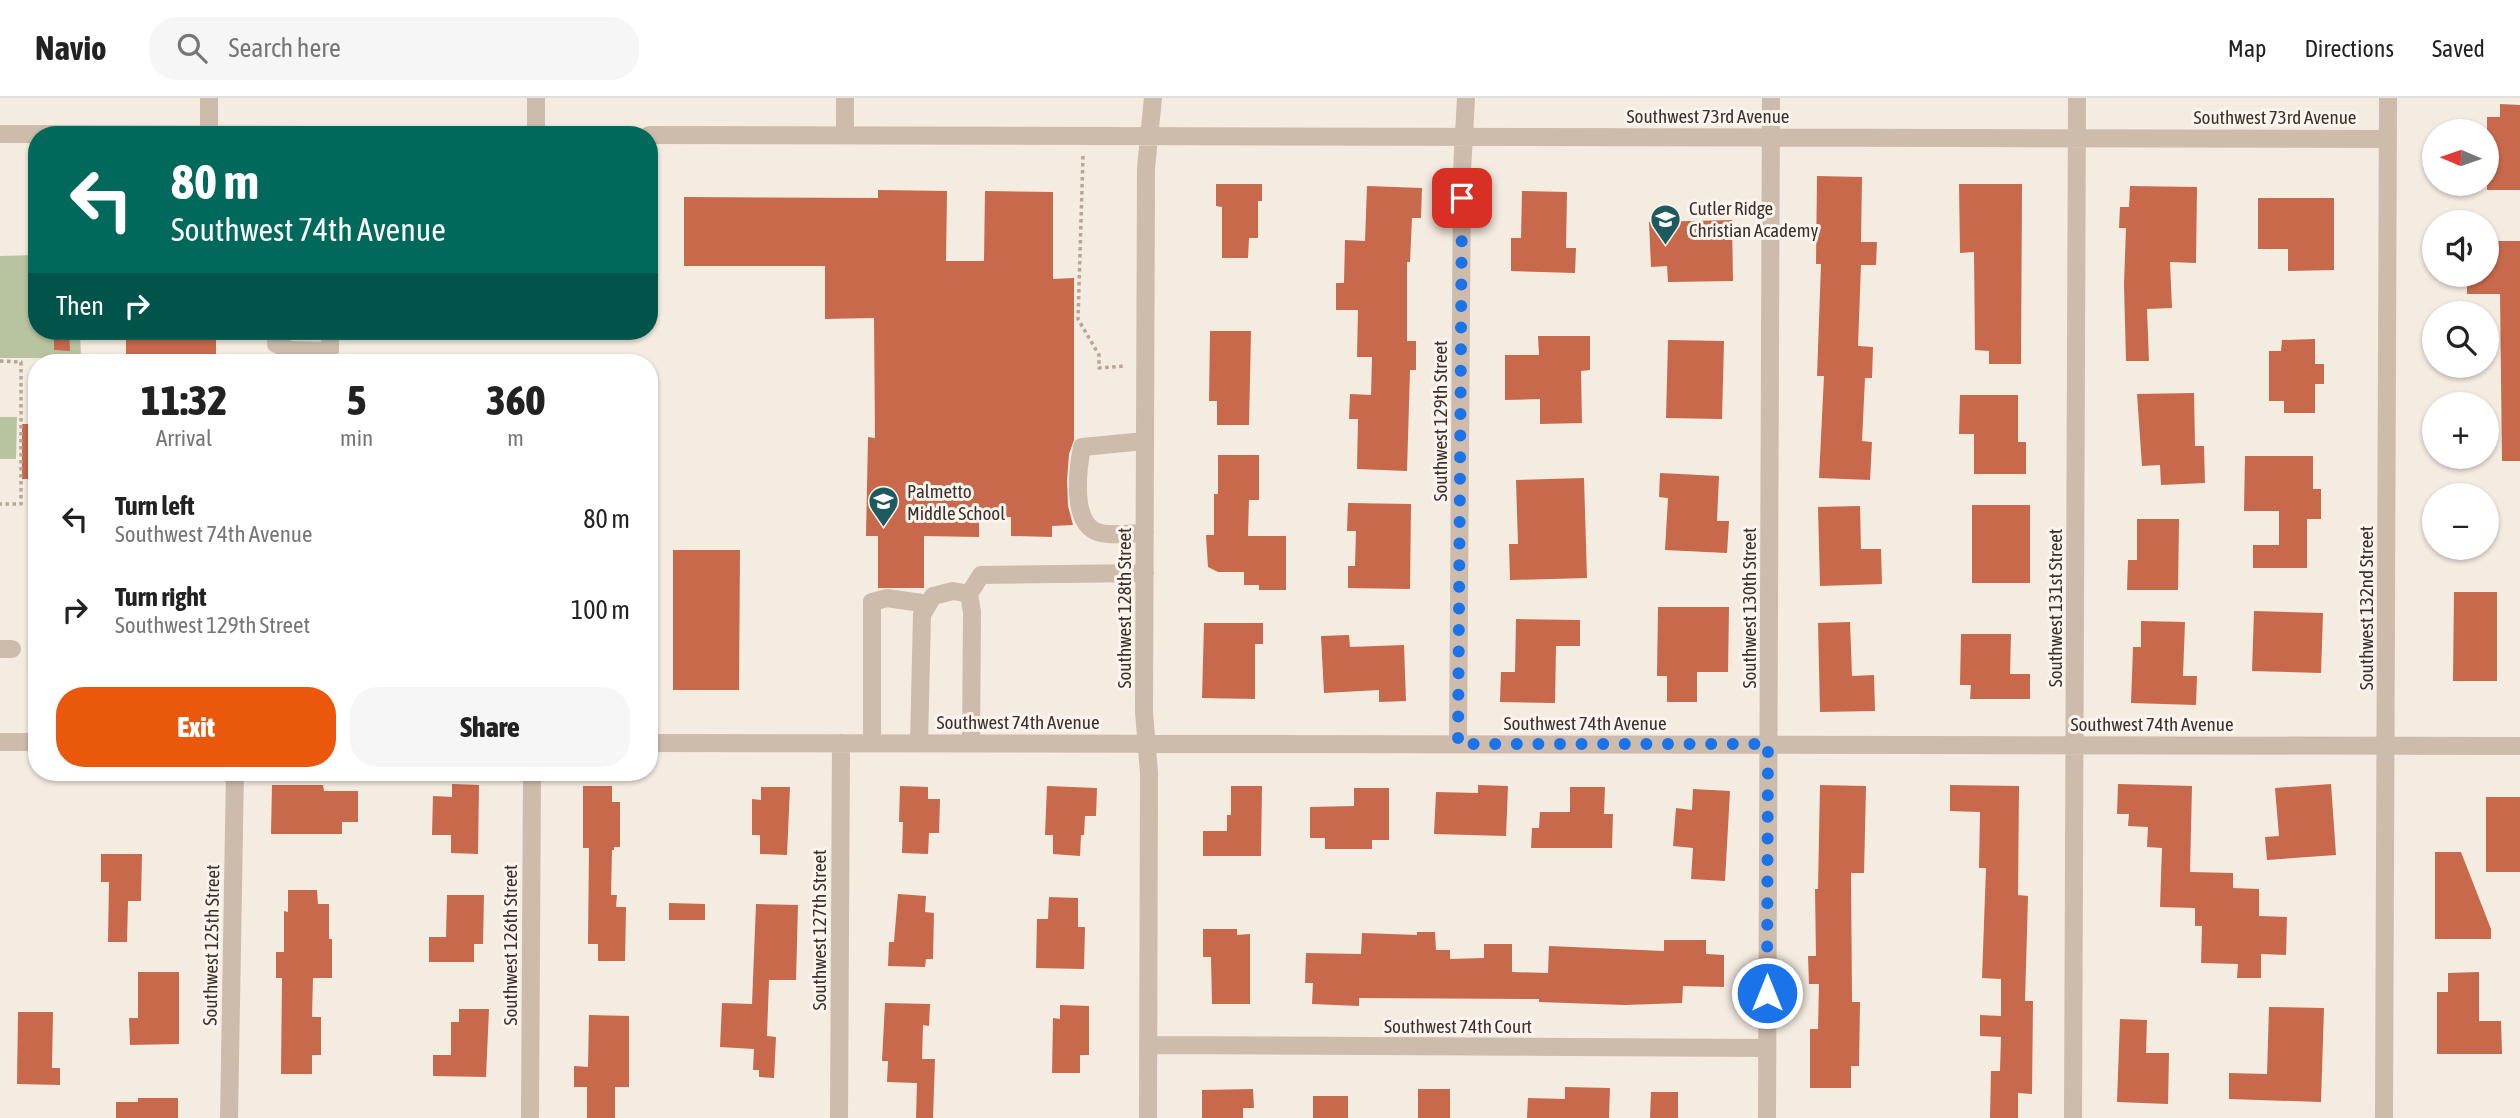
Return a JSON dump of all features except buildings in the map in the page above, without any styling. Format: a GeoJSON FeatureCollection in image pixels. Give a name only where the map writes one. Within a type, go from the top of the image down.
{"type":"FeatureCollection","features":[{"type":"Feature","properties":{"kind":"street"},"geometry":{"type":"LineString","coordinates":[[209,98],[209,126]]}},
{"type":"Feature","properties":{"kind":"street"},"geometry":{"type":"LineString","coordinates":[[536,98],[536,126]]}},
{"type":"Feature","properties":{"kind":"street"},"geometry":{"type":"LineString","coordinates":[[845,98],[845,135]]}},
{"type":"Feature","properties":{"kind":"street","name":"Southwest 128th Street"},"geometry":{"type":"LineString","coordinates":[[1148,1118],[1149,773],[1144,712],[1144,573],[1146,168],[1153,98]]}},
{"type":"Feature","properties":{"kind":"street","name":"Southwest 129th Street"},"geometry":{"type":"LineString","coordinates":[[1458,744],[1462,171],[1466,98]]}},
{"type":"Feature","properties":{"kind":"street","name":"Southwest 130th Street"},"geometry":{"type":"LineString","coordinates":[[1767,1118],[1771,98]]}},
{"type":"Feature","properties":{"kind":"street","name":"Southwest 131st Street"},"geometry":{"type":"LineString","coordinates":[[2073,1118],[2077,98]]}},
{"type":"Feature","properties":{"kind":"street","name":"Southwest 132nd Street"},"geometry":{"type":"LineString","coordinates":[[2384,1118],[2388,98]]}},
{"type":"Feature","properties":{"kind":"street"},"geometry":{"type":"LineString","coordinates":[[0,134],[28,134]]}},
{"type":"Feature","properties":{"kind":"street","name":"Southwest 73rd Avenue"},"geometry":{"type":"LineString","coordinates":[[658,135],[2388,139]]}},
{"type":"Feature","properties":{"kind":"street"},"geometry":{"type":"LineString","coordinates":[[276,340],[276,344],[291,350],[330,351],[330,340]]}},
{"type":"Feature","properties":{"kind":"street"},"geometry":{"type":"LineString","coordinates":[[1145,441],[1082,447],[1078,468],[1079,505],[1087,525],[1097,533],[1145,533]]}},
{"type":"Feature","properties":{"kind":"street"},"geometry":{"type":"LineString","coordinates":[[971,743],[972,612],[969,594],[981,575],[1144,573]]}},
{"type":"Feature","properties":{"kind":"street"},"geometry":{"type":"LineString","coordinates":[[919,743],[922,615],[933,596],[953,591],[969,594]]}},
{"type":"Feature","properties":{"kind":"street"},"geometry":{"type":"LineString","coordinates":[[872,743],[872,602],[887,598],[928,604]]}},
{"type":"Feature","properties":{"kind":"street"},"geometry":{"type":"LineString","coordinates":[[0,742],[28,742]]}},
{"type":"Feature","properties":{"kind":"street","name":"Southwest 74th Avenue"},"geometry":{"type":"LineString","coordinates":[[658,743],[2520,746]]}},
{"type":"Feature","properties":{"kind":"street","name":"Southwest 127th Street"},"geometry":{"type":"LineString","coordinates":[[839,1118],[841,743]]}},
{"type":"Feature","properties":{"kind":"street","name":"Southwest 125th Street"},"geometry":{"type":"LineString","coordinates":[[229,1118],[235,781]]}},
{"type":"Feature","properties":{"kind":"street","name":"Southwest 126th Street"},"geometry":{"type":"LineString","coordinates":[[530,1118],[532,781]]}},
{"type":"Feature","properties":{"kind":"street","name":"Southwest 74th Court"},"geometry":{"type":"LineString","coordinates":[[1148,1045],[1767,1048]]}},
{"type":"Feature","properties":{"kind":"path"},"geometry":{"type":"LineString","coordinates":[[1083,156],[1078,319],[1099,355],[1099,368],[1124,366]]}},
{"type":"Feature","properties":{"kind":"path"},"geometry":{"type":"LineString","coordinates":[[0,361],[21,362],[21,504],[0,504]]}},
{"type":"Feature","properties":{"kind":"green space"},"geometry":{"type":"Polygon","coordinates":[[[28,255],[28,340],[80,340],[81,354],[28,354],[28,358],[0,358],[0,256],[28,255]]]}},
{"type":"Feature","properties":{"kind":"green space"},"geometry":{"type":"Polygon","coordinates":[[[0,417],[17,417],[16,459],[0,459],[0,417]]]}},
{"type":"Feature","properties":{"kind":"place","name":"Cutler Ridge Christian Academy"},"geometry":{"type":"Point","coordinates":[1666,246]}},
{"type":"Feature","properties":{"kind":"place","name":"Palmetto Middle School"},"geometry":{"type":"Point","coordinates":[884,529]}},
{"type":"Feature","properties":{"kind":"route"},"geometry":{"type":"LineString","coordinates":[[1462,198],[1458,744],[1768,744],[1767,993]]}}]}
